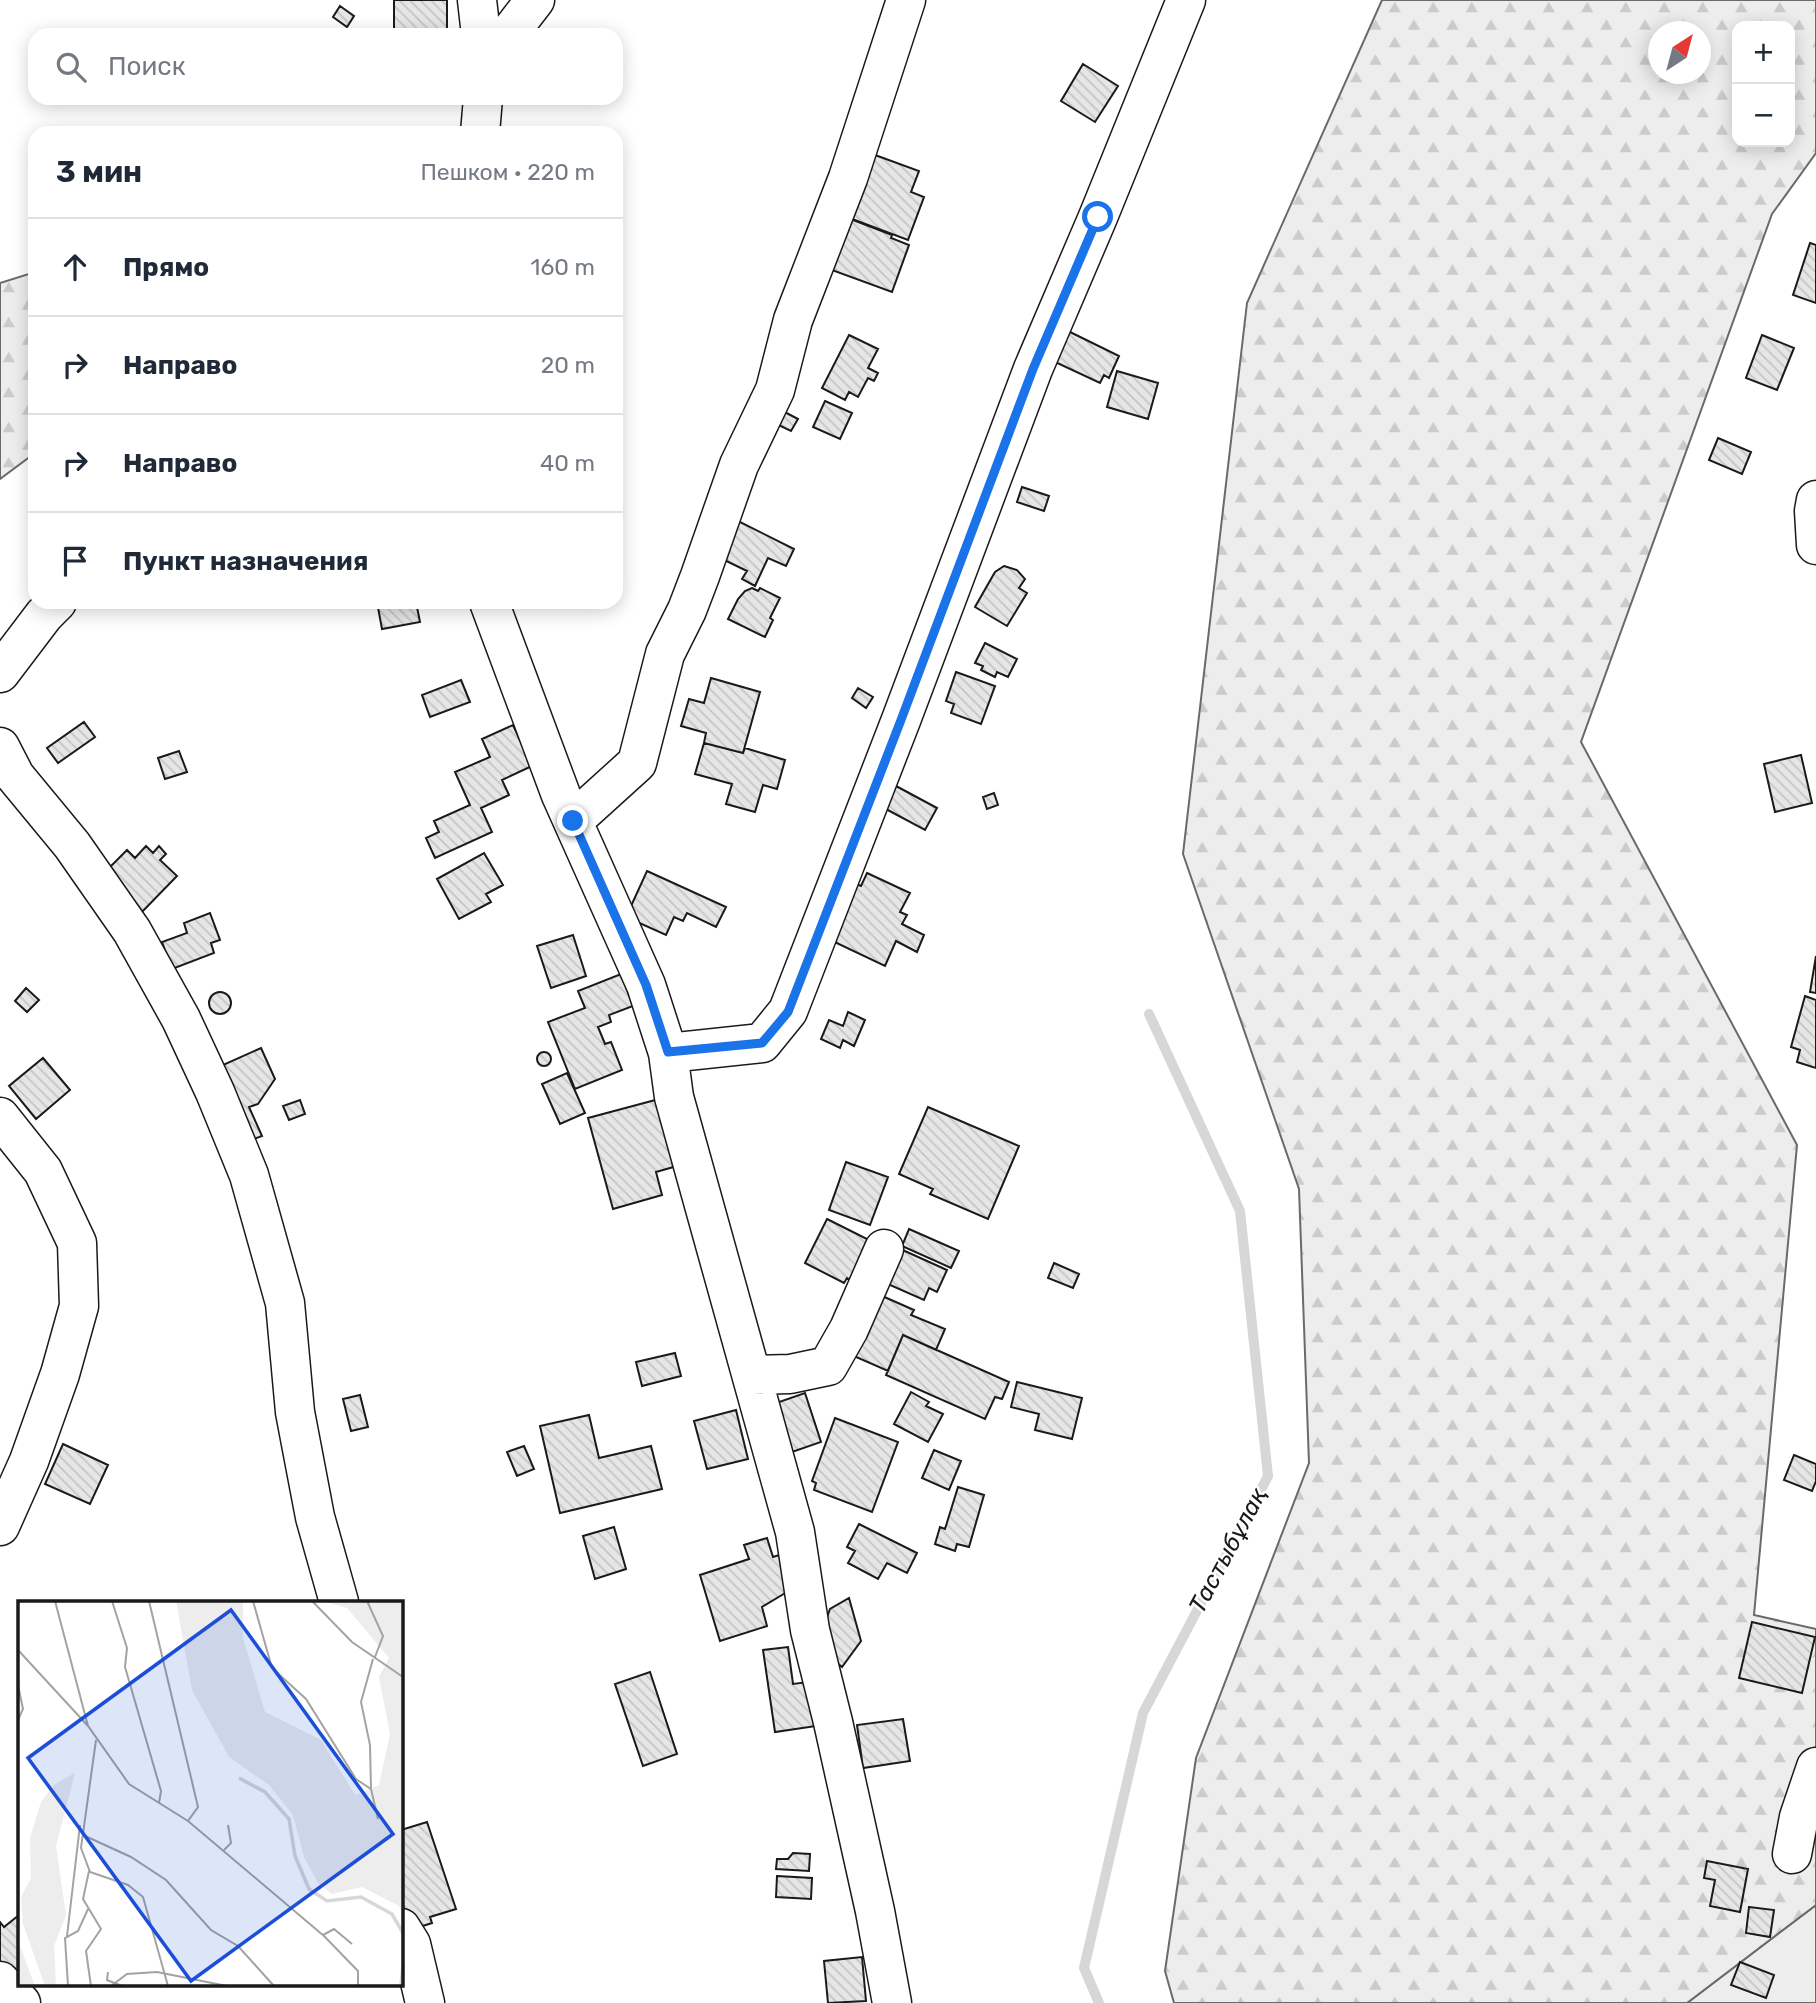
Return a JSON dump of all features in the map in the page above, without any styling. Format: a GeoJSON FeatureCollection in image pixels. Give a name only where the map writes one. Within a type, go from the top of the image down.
{"type":"FeatureCollection","features":[{"type":"Feature","properties":{"kind":"street"},"geometry":{"type":"LineString","coordinates":[[477,0],[480,28]]}},
{"type":"Feature","properties":{"kind":"street"},"geometry":{"type":"LineString","coordinates":[[513,28],[535,0]]}},
{"type":"Feature","properties":{"kind":"street"},"geometry":{"type":"LineString","coordinates":[[573,821],[636,763],[665,654],[700,576],[739,465],[775,390],[793,320],[848,178],[906,0]]}},
{"type":"Feature","properties":{"kind":"street"},"geometry":{"type":"LineString","coordinates":[[668,1052],[762,1043],[788,1012],[911,696],[1033,369],[1186,0]]}},
{"type":"Feature","properties":{"kind":"street"},"geometry":{"type":"LineString","coordinates":[[481,126],[482,105]]}},
{"type":"Feature","properties":{"kind":"street"},"geometry":{"type":"LineString","coordinates":[[1816,500],[1816,545]]}},
{"type":"Feature","properties":{"kind":"street"},"geometry":{"type":"LineString","coordinates":[[0,626],[28,604]]}},
{"type":"Feature","properties":{"kind":"street"},"geometry":{"type":"LineString","coordinates":[[0,673],[50,609]]}},
{"type":"Feature","properties":{"kind":"street"},"geometry":{"type":"LineString","coordinates":[[492,609],[525,702],[573,821],[646,985],[668,1052],[674,1097],[795,1532],[810,1630],[860,1843],[892,2003]]}},
{"type":"Feature","properties":{"kind":"street"},"geometry":{"type":"LineString","coordinates":[[0,747],[15,776],[72,845],[132,931],[181,1019],[249,1175],[285,1303],[295,1412],[315,1517],[339,1601]]}},
{"type":"Feature","properties":{"kind":"street"},"geometry":{"type":"LineString","coordinates":[[0,1118],[43,1171],[77,1243],[79,1306],[60,1374],[29,1461],[0,1526]]}},
{"type":"Feature","properties":{"kind":"street"},"geometry":{"type":"LineString","coordinates":[[752,1376],[790,1374],[828,1366],[849,1329],[884,1249]]}},
{"type":"Feature","properties":{"kind":"street"},"geometry":{"type":"LineString","coordinates":[[1792,1854],[1799,1816],[1816,1767]]}},
{"type":"Feature","properties":{"kind":"street"},"geometry":{"type":"LineString","coordinates":[[402,1930],[411,1944],[425,2003]]}},
{"type":"Feature","properties":{"kind":"street"},"geometry":{"type":"LineString","coordinates":[[0,1981],[21,2003]]}},
{"type":"Feature","properties":{"kind":"shaded area"},"geometry":{"type":"Polygon","coordinates":[[[1816,1905],[1816,2003],[1687,2003],[1816,1905]]]}},
{"type":"Feature","properties":{"kind":"green space"},"geometry":{"type":"Polygon","coordinates":[[[1382,0],[1816,0],[1816,153],[1772,214],[1581,742],[1797,1145],[1754,1615],[1816,1629],[1816,1905],[1687,2003],[1174,2003],[1165,1971],[1196,1758],[1309,1463],[1299,1189],[1183,854],[1247,303],[1382,0]]]}},
{"type":"Feature","properties":{"kind":"green space"},"geometry":{"type":"Polygon","coordinates":[[[28,274],[28,458],[0,479],[0,283],[28,274]]]}},
{"type":"Feature","properties":{"kind":"building"},"geometry":{"type":"Polygon","coordinates":[[[394,0],[447,0],[447,28],[394,28],[394,0]]]}},
{"type":"Feature","properties":{"kind":"building"},"geometry":{"type":"Polygon","coordinates":[[[340,6],[354,16],[347,27],[333,17],[340,6]]]}},
{"type":"Feature","properties":{"kind":"building"},"geometry":{"type":"Polygon","coordinates":[[[1083,64],[1118,86],[1095,122],[1061,101],[1083,64]]]}},
{"type":"Feature","properties":{"kind":"building"},"geometry":{"type":"Polygon","coordinates":[[[875,155],[919,171],[911,192],[924,197],[908,240],[852,219],[875,155]]]}},
{"type":"Feature","properties":{"kind":"building"},"geometry":{"type":"Polygon","coordinates":[[[848,218],[892,235],[891,238],[909,245],[892,292],[829,269],[848,218]]]}},
{"type":"Feature","properties":{"kind":"building"},"geometry":{"type":"Polygon","coordinates":[[[1810,243],[1816,245],[1816,303],[1793,295],[1810,243]]]}},
{"type":"Feature","properties":{"kind":"building"},"geometry":{"type":"Polygon","coordinates":[[[1068,331],[1119,356],[1109,378],[1104,375],[1100,383],[1053,361],[1068,331]]]}},
{"type":"Feature","properties":{"kind":"building"},"geometry":{"type":"Polygon","coordinates":[[[849,335],[878,349],[868,368],[878,373],[874,381],[868,378],[858,397],[849,392],[845,400],[822,388],[849,335]]]}},
{"type":"Feature","properties":{"kind":"building"},"geometry":{"type":"Polygon","coordinates":[[[1762,335],[1794,348],[1777,390],[1746,378],[1762,335]]]}},
{"type":"Feature","properties":{"kind":"building"},"geometry":{"type":"Polygon","coordinates":[[[1117,371],[1158,383],[1148,419],[1107,407],[1117,371]]]}},
{"type":"Feature","properties":{"kind":"building"},"geometry":{"type":"Polygon","coordinates":[[[825,401],[852,413],[840,439],[813,427],[825,401]]]}},
{"type":"Feature","properties":{"kind":"building"},"geometry":{"type":"Polygon","coordinates":[[[775,407],[798,419],[791,431],[768,420],[775,407]]]}},
{"type":"Feature","properties":{"kind":"building"},"geometry":{"type":"Polygon","coordinates":[[[1718,438],[1751,452],[1742,474],[1709,460],[1718,438]]]}},
{"type":"Feature","properties":{"kind":"building"},"geometry":{"type":"Polygon","coordinates":[[[1022,487],[1049,496],[1044,511],[1017,502],[1022,487]]]}},
{"type":"Feature","properties":{"kind":"building"},"geometry":{"type":"Polygon","coordinates":[[[732,518],[794,549],[786,566],[768,558],[755,586],[742,579],[747,571],[714,555],[732,518]]]}},
{"type":"Feature","properties":{"kind":"building"},"geometry":{"type":"Polygon","coordinates":[[[1004,566],[1017,570],[1025,579],[1019,588],[1027,593],[1007,626],[975,607],[995,572],[1004,566]]]}},
{"type":"Feature","properties":{"kind":"building"},"geometry":{"type":"Polygon","coordinates":[[[752,588],[758,591],[760,588],[780,598],[770,618],[773,620],[765,637],[728,619],[738,599],[752,588]]]}},
{"type":"Feature","properties":{"kind":"building"},"geometry":{"type":"Polygon","coordinates":[[[378,609],[417,609],[420,622],[382,629],[378,609]]]}},
{"type":"Feature","properties":{"kind":"building"},"geometry":{"type":"Polygon","coordinates":[[[985,643],[1017,659],[1008,677],[997,672],[995,677],[981,670],[983,666],[975,663],[985,643]]]}},
{"type":"Feature","properties":{"kind":"building"},"geometry":{"type":"Polygon","coordinates":[[[956,672],[995,686],[981,724],[951,713],[954,704],[946,701],[956,672]]]}},
{"type":"Feature","properties":{"kind":"building"},"geometry":{"type":"Polygon","coordinates":[[[711,678],[760,692],[743,753],[704,743],[706,733],[681,726],[689,699],[704,703],[711,678]]]}},
{"type":"Feature","properties":{"kind":"building"},"geometry":{"type":"Polygon","coordinates":[[[461,680],[470,702],[430,717],[422,695],[461,680]]]}},
{"type":"Feature","properties":{"kind":"building"},"geometry":{"type":"Polygon","coordinates":[[[858,688],[873,697],[866,708],[852,698],[858,688]]]}},
{"type":"Feature","properties":{"kind":"building"},"geometry":{"type":"Polygon","coordinates":[[[84,722],[95,737],[58,763],[47,748],[84,722]]]}},
{"type":"Feature","properties":{"kind":"building"},"geometry":{"type":"Polygon","coordinates":[[[513,725],[532,766],[502,780],[509,795],[481,808],[492,832],[435,858],[426,838],[439,832],[434,821],[470,805],[455,772],[490,757],[482,739],[513,725]]]}},
{"type":"Feature","properties":{"kind":"building"},"geometry":{"type":"Polygon","coordinates":[[[704,743],[743,753],[745,748],[785,760],[777,789],[763,785],[755,812],[726,804],[732,784],[695,774],[704,743]]]}},
{"type":"Feature","properties":{"kind":"building"},"geometry":{"type":"Polygon","coordinates":[[[179,751],[187,772],[165,779],[158,758],[179,751]]]}},
{"type":"Feature","properties":{"kind":"building"},"geometry":{"type":"Polygon","coordinates":[[[1801,755],[1812,803],[1775,812],[1764,764],[1801,755]]]}},
{"type":"Feature","properties":{"kind":"building"},"geometry":{"type":"Polygon","coordinates":[[[896,786],[937,808],[925,830],[884,808],[896,786]]]}},
{"type":"Feature","properties":{"kind":"building"},"geometry":{"type":"Polygon","coordinates":[[[994,793],[998,805],[987,809],[983,797],[994,793]]]}},
{"type":"Feature","properties":{"kind":"building"},"geometry":{"type":"Polygon","coordinates":[[[146,846],[153,853],[159,846],[166,854],[160,860],[177,876],[140,914],[107,870],[127,850],[135,858],[146,846]]]}},
{"type":"Feature","properties":{"kind":"building"},"geometry":{"type":"Polygon","coordinates":[[[484,853],[503,885],[486,894],[491,902],[459,919],[437,879],[484,853]]]}},
{"type":"Feature","properties":{"kind":"building"},"geometry":{"type":"Polygon","coordinates":[[[647,871],[726,907],[716,927],[687,913],[683,921],[674,917],[666,935],[626,917],[647,871]]]}},
{"type":"Feature","properties":{"kind":"building"},"geometry":{"type":"Polygon","coordinates":[[[867,873],[910,893],[900,912],[907,915],[902,924],[924,935],[917,952],[896,941],[885,966],[824,937],[851,882],[861,886],[867,873]]]}},
{"type":"Feature","properties":{"kind":"building"},"geometry":{"type":"Polygon","coordinates":[[[210,913],[220,940],[211,943],[214,953],[172,969],[162,942],[187,933],[184,923],[210,913]]]}},
{"type":"Feature","properties":{"kind":"building"},"geometry":{"type":"Polygon","coordinates":[[[573,935],[586,976],[551,988],[537,946],[573,935]]]}},
{"type":"Feature","properties":{"kind":"building"},"geometry":{"type":"Polygon","coordinates":[[[1816,956],[1816,993],[1810,992],[1816,956]]]}},
{"type":"Feature","properties":{"kind":"building"},"geometry":{"type":"Polygon","coordinates":[[[621,974],[633,1006],[609,1015],[611,1022],[598,1027],[605,1044],[611,1042],[622,1070],[575,1089],[548,1022],[585,1008],[578,991],[621,974]]]}},
{"type":"Feature","properties":{"kind":"building"},"geometry":{"type":"Polygon","coordinates":[[[26,988],[39,1000],[27,1012],[15,1001],[26,988]]]}},
{"type":"Feature","properties":{"kind":"building"},"geometry":{"type":"Polygon","coordinates":[[[220,992],[228,995],[231,1003],[228,1011],[220,1014],[212,1011],[209,1003],[212,995],[220,992]]]}},
{"type":"Feature","properties":{"kind":"building"},"geometry":{"type":"Polygon","coordinates":[[[1805,996],[1816,1000],[1816,1068],[1797,1062],[1800,1050],[1791,1047],[1805,996]]]}},
{"type":"Feature","properties":{"kind":"building"},"geometry":{"type":"Polygon","coordinates":[[[848,1012],[865,1020],[854,1046],[843,1040],[840,1048],[821,1039],[829,1020],[843,1026],[848,1012]]]}},
{"type":"Feature","properties":{"kind":"building"},"geometry":{"type":"Polygon","coordinates":[[[261,1048],[275,1079],[258,1104],[249,1107],[262,1136],[246,1142],[214,1069],[261,1048]]]}},
{"type":"Feature","properties":{"kind":"building"},"geometry":{"type":"Polygon","coordinates":[[[541,1052],[547,1052],[551,1059],[547,1066],[541,1066],[537,1062],[537,1056],[541,1052]]]}},
{"type":"Feature","properties":{"kind":"building"},"geometry":{"type":"Polygon","coordinates":[[[43,1058],[70,1090],[36,1119],[9,1086],[43,1058]]]}},
{"type":"Feature","properties":{"kind":"building"},"geometry":{"type":"Polygon","coordinates":[[[567,1073],[585,1113],[560,1124],[542,1084],[567,1073]]]}},
{"type":"Feature","properties":{"kind":"building"},"geometry":{"type":"Polygon","coordinates":[[[659,1099],[677,1166],[656,1172],[662,1195],[613,1209],[588,1118],[659,1099]]]}},
{"type":"Feature","properties":{"kind":"building"},"geometry":{"type":"Polygon","coordinates":[[[300,1100],[305,1114],[289,1120],[283,1106],[300,1100]]]}},
{"type":"Feature","properties":{"kind":"building"},"geometry":{"type":"Polygon","coordinates":[[[928,1107],[1019,1146],[988,1219],[930,1194],[933,1189],[899,1174],[928,1107]]]}},
{"type":"Feature","properties":{"kind":"building"},"geometry":{"type":"Polygon","coordinates":[[[846,1162],[888,1177],[870,1225],[829,1210],[846,1162]]]}},
{"type":"Feature","properties":{"kind":"building"},"geometry":{"type":"Polygon","coordinates":[[[827,1219],[871,1241],[856,1283],[847,1278],[844,1283],[805,1263],[827,1219]]]}},
{"type":"Feature","properties":{"kind":"building"},"geometry":{"type":"Polygon","coordinates":[[[909,1229],[959,1251],[951,1268],[902,1246],[909,1229]]]}},
{"type":"Feature","properties":{"kind":"building"},"geometry":{"type":"Polygon","coordinates":[[[896,1247],[947,1270],[937,1292],[929,1288],[924,1300],[881,1281],[896,1247]]]}},
{"type":"Feature","properties":{"kind":"building"},"geometry":{"type":"Polygon","coordinates":[[[1054,1263],[1079,1274],[1073,1288],[1048,1278],[1054,1263]]]}},
{"type":"Feature","properties":{"kind":"building"},"geometry":{"type":"Polygon","coordinates":[[[873,1292],[914,1310],[911,1315],[945,1329],[936,1350],[903,1335],[888,1371],[847,1353],[873,1292]]]}},
{"type":"Feature","properties":{"kind":"building"},"geometry":{"type":"Polygon","coordinates":[[[903,1335],[1009,1382],[1002,1399],[995,1397],[985,1419],[886,1375],[903,1335]]]}},
{"type":"Feature","properties":{"kind":"building"},"geometry":{"type":"Polygon","coordinates":[[[675,1353],[681,1376],[642,1386],[636,1362],[675,1353]]]}},
{"type":"Feature","properties":{"kind":"building"},"geometry":{"type":"Polygon","coordinates":[[[1017,1382],[1082,1398],[1072,1439],[1035,1430],[1039,1414],[1011,1407],[1017,1382]]]}},
{"type":"Feature","properties":{"kind":"building"},"geometry":{"type":"Polygon","coordinates":[[[911,1392],[929,1402],[926,1406],[943,1414],[928,1442],[894,1424],[911,1392]]]}},
{"type":"Feature","properties":{"kind":"building"},"geometry":{"type":"Polygon","coordinates":[[[805,1393],[821,1442],[792,1452],[776,1403],[805,1393]]]}},
{"type":"Feature","properties":{"kind":"building"},"geometry":{"type":"Polygon","coordinates":[[[360,1395],[368,1427],[351,1431],[343,1399],[360,1395]]]}},
{"type":"Feature","properties":{"kind":"building"},"geometry":{"type":"Polygon","coordinates":[[[736,1410],[748,1459],[707,1469],[694,1421],[736,1410]]]}},
{"type":"Feature","properties":{"kind":"building"},"geometry":{"type":"Polygon","coordinates":[[[589,1415],[599,1458],[651,1446],[662,1489],[560,1513],[540,1426],[589,1415]]]}},
{"type":"Feature","properties":{"kind":"building"},"geometry":{"type":"Polygon","coordinates":[[[835,1418],[898,1442],[872,1512],[814,1490],[816,1483],[812,1481],[835,1418]]]}},
{"type":"Feature","properties":{"kind":"building"},"geometry":{"type":"Polygon","coordinates":[[[63,1444],[108,1465],[90,1504],[45,1484],[63,1444]]]}},
{"type":"Feature","properties":{"kind":"building"},"geometry":{"type":"Polygon","coordinates":[[[524,1446],[534,1469],[517,1476],[507,1452],[524,1446]]]}},
{"type":"Feature","properties":{"kind":"building"},"geometry":{"type":"Polygon","coordinates":[[[934,1450],[961,1461],[949,1490],[922,1478],[934,1450]]]}},
{"type":"Feature","properties":{"kind":"building"},"geometry":{"type":"Polygon","coordinates":[[[1794,1455],[1816,1464],[1816,1481],[1812,1491],[1784,1480],[1794,1455]]]}},
{"type":"Feature","properties":{"kind":"building"},"geometry":{"type":"Polygon","coordinates":[[[958,1487],[984,1495],[969,1547],[957,1544],[955,1551],[935,1544],[940,1527],[945,1529],[958,1487]]]}},
{"type":"Feature","properties":{"kind":"building"},"geometry":{"type":"Polygon","coordinates":[[[859,1524],[917,1553],[907,1573],[887,1563],[878,1579],[848,1563],[855,1551],[847,1547],[859,1524]]]}},
{"type":"Feature","properties":{"kind":"building"},"geometry":{"type":"Polygon","coordinates":[[[614,1527],[626,1569],[595,1579],[583,1536],[614,1527]]]}},
{"type":"Feature","properties":{"kind":"building"},"geometry":{"type":"Polygon","coordinates":[[[767,1538],[773,1557],[779,1555],[788,1584],[787,1592],[762,1607],[767,1626],[720,1641],[700,1575],[749,1559],[744,1545],[767,1538]]]}},
{"type":"Feature","properties":{"kind":"building"},"geometry":{"type":"Polygon","coordinates":[[[849,1598],[861,1641],[842,1667],[830,1657],[825,1623],[830,1609],[849,1598]]]}},
{"type":"Feature","properties":{"kind":"building"},"geometry":{"type":"Polygon","coordinates":[[[1752,1622],[1815,1637],[1802,1693],[1739,1678],[1752,1622]]]}},
{"type":"Feature","properties":{"kind":"building"},"geometry":{"type":"Polygon","coordinates":[[[788,1647],[793,1684],[816,1681],[823,1725],[775,1732],[763,1650],[788,1647]]]}},
{"type":"Feature","properties":{"kind":"building"},"geometry":{"type":"Polygon","coordinates":[[[650,1672],[677,1754],[643,1766],[615,1684],[650,1672]]]}},
{"type":"Feature","properties":{"kind":"building"},"geometry":{"type":"Polygon","coordinates":[[[903,1719],[910,1761],[863,1768],[857,1725],[903,1719]]]}},
{"type":"Feature","properties":{"kind":"building"},"geometry":{"type":"Polygon","coordinates":[[[427,1822],[456,1909],[430,1917],[432,1923],[404,1932],[402,1925],[402,1830],[427,1822]]]}},
{"type":"Feature","properties":{"kind":"building"},"geometry":{"type":"Polygon","coordinates":[[[793,1853],[810,1854],[809,1871],[776,1869],[777,1859],[788,1859],[793,1853]]]}},
{"type":"Feature","properties":{"kind":"building"},"geometry":{"type":"Polygon","coordinates":[[[1707,1861],[1748,1869],[1740,1912],[1710,1906],[1715,1880],[1704,1878],[1707,1861]]]}},
{"type":"Feature","properties":{"kind":"building"},"geometry":{"type":"Polygon","coordinates":[[[777,1876],[812,1878],[811,1899],[776,1897],[777,1876]]]}},
{"type":"Feature","properties":{"kind":"building"},"geometry":{"type":"Polygon","coordinates":[[[1749,1907],[1774,1910],[1770,1937],[1746,1933],[1749,1907]]]}},
{"type":"Feature","properties":{"kind":"building"},"geometry":{"type":"Polygon","coordinates":[[[18,1916],[18,1983],[0,1973],[0,1922],[4,1927],[18,1916]]]}},
{"type":"Feature","properties":{"kind":"building"},"geometry":{"type":"Polygon","coordinates":[[[862,1957],[866,2001],[828,2003],[824,1961],[862,1957]]]}},
{"type":"Feature","properties":{"kind":"building"},"geometry":{"type":"Polygon","coordinates":[[[1740,1962],[1774,1975],[1766,1998],[1731,1985],[1740,1962]]]}},
{"type":"Feature","properties":{"kind":"waterway","name":"Тастыбұлақ"},"geometry":{"type":"LineString","coordinates":[[1099,2003],[1084,1968],[1143,1713],[1268,1476],[1240,1211],[1149,1014]]}},
{"type":"Feature","properties":{"kind":"route"},"geometry":{"type":"LineString","coordinates":[[573,821],[646,985],[668,1052],[762,1043],[788,1012],[1033,369],[1098,217]]}}]}
